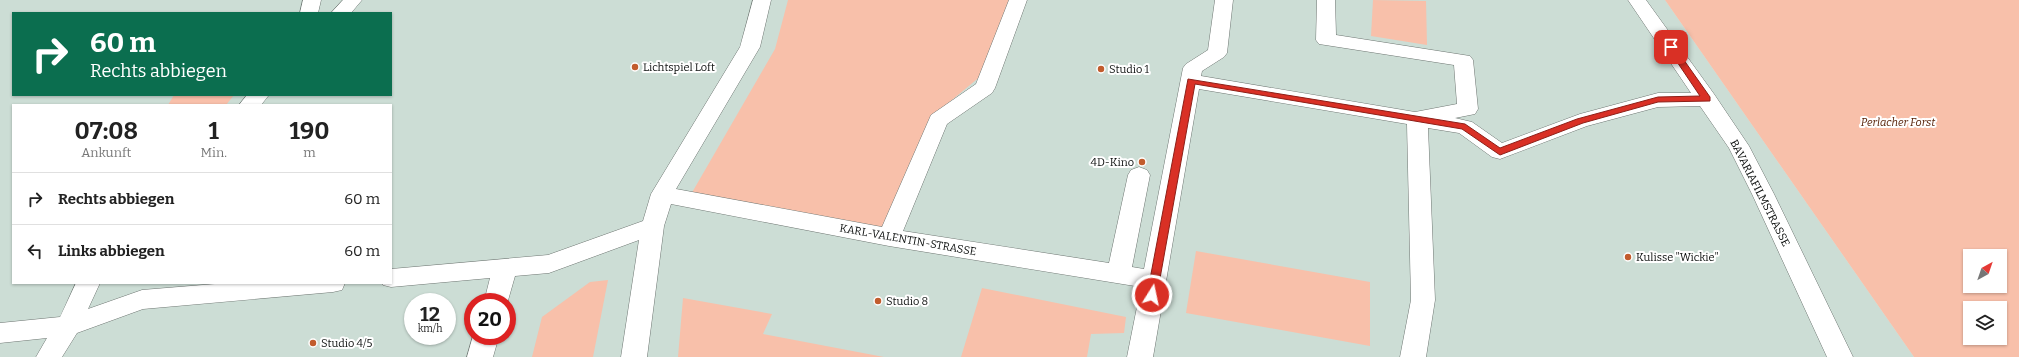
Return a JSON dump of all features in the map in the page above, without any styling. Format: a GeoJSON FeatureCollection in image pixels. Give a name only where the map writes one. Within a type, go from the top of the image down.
{"type":"FeatureCollection","features":[{"type":"Feature","properties":{"kind":"street"},"geometry":{"type":"LineString","coordinates":[[309,12],[312,0]]}},
{"type":"Feature","properties":{"kind":"street"},"geometry":{"type":"LineString","coordinates":[[341,12],[353,0]]}},
{"type":"Feature","properties":{"kind":"street"},"geometry":{"type":"LineString","coordinates":[[634,357],[653,226],[662,194],[750,47],[762,0]]}},
{"type":"Feature","properties":{"kind":"street"},"geometry":{"type":"LineString","coordinates":[[889,237],[938,120],[985,88],[1018,0]]}},
{"type":"Feature","properties":{"kind":"street"},"geometry":{"type":"LineString","coordinates":[[1140,357],[1193,68],[1217,53],[1224,0]]}},
{"type":"Feature","properties":{"kind":"street"},"geometry":{"type":"LineString","coordinates":[[1326,0],[1326,40],[1463,60],[1468,109],[1417,118]]}},
{"type":"Feature","properties":{"kind":"street","name":"BAVARIAFILMSTRASSE"},"geometry":{"type":"LineString","coordinates":[[1637,0],[1707,99],[1738,146],[1763,194],[1840,357]]}},
{"type":"Feature","properties":{"kind":"street"},"geometry":{"type":"LineString","coordinates":[[1191,81],[1465,127],[1500,152],[1580,121],[1658,100],[1707,99]]}},
{"type":"Feature","properties":{"kind":"street"},"geometry":{"type":"LineString","coordinates":[[250,104],[258,96]]}},
{"type":"Feature","properties":{"kind":"street"},"geometry":{"type":"LineString","coordinates":[[1413,357],[1423,300],[1417,118]]}},
{"type":"Feature","properties":{"kind":"street"},"geometry":{"type":"LineString","coordinates":[[1119,274],[1139,175]]}},
{"type":"Feature","properties":{"kind":"street","name":"KARL-VALENTIN-STRASSE"},"geometry":{"type":"LineString","coordinates":[[662,194],[889,237],[1154,280]]}},
{"type":"Feature","properties":{"kind":"street"},"geometry":{"type":"LineString","coordinates":[[392,278],[549,264],[653,226]]}},
{"type":"Feature","properties":{"kind":"street"},"geometry":{"type":"LineString","coordinates":[[498,293],[505,268]]}},
{"type":"Feature","properties":{"kind":"street"},"geometry":{"type":"LineString","coordinates":[[49,357],[68,326],[88,284]]}},
{"type":"Feature","properties":{"kind":"street"},"geometry":{"type":"LineString","coordinates":[[0,333],[68,326],[142,300],[322,284]]}},
{"type":"Feature","properties":{"kind":"street"},"geometry":{"type":"LineString","coordinates":[[480,357],[483,345]]}},
{"type":"Feature","properties":{"kind":"shaded area"},"geometry":{"type":"Polygon","coordinates":[[[0,0],[1665,0],[1914,357],[0,357],[0,0]]]}},
{"type":"Feature","properties":{"kind":"green space"},"geometry":{"type":"Polygon","coordinates":[[[788,0],[1011,0],[982,75],[934,115],[885,232],[690,196],[775,49],[788,0]]]}},
{"type":"Feature","properties":{"kind":"green space"},"geometry":{"type":"Polygon","coordinates":[[[1373,0],[1426,1],[1427,45],[1371,36],[1373,0]]]}},
{"type":"Feature","properties":{"kind":"green space","name":"Perlacher Forst"},"geometry":{"type":"Polygon","coordinates":[[[1665,0],[2019,0],[2019,357],[1914,357],[1665,0]]]}},
{"type":"Feature","properties":{"kind":"green space"},"geometry":{"type":"Polygon","coordinates":[[[173,96],[233,96],[227,104],[169,104],[173,96]]]}},
{"type":"Feature","properties":{"kind":"green space"},"geometry":{"type":"Polygon","coordinates":[[[1196,251],[1370,282],[1370,346],[1186,313],[1196,251]]]}},
{"type":"Feature","properties":{"kind":"green space"},"geometry":{"type":"Polygon","coordinates":[[[608,280],[593,357],[532,357],[542,317],[590,282],[608,280]]]}},
{"type":"Feature","properties":{"kind":"green space"},"geometry":{"type":"Polygon","coordinates":[[[982,288],[1126,317],[1124,333],[1091,334],[1087,357],[961,357],[982,288]]]}},
{"type":"Feature","properties":{"kind":"green space"},"geometry":{"type":"Polygon","coordinates":[[[683,298],[772,314],[763,334],[884,357],[678,357],[683,298]]]}},
{"type":"Feature","properties":{"kind":"place","name":"Lichtspiel Loft"},"geometry":{"type":"Point","coordinates":[635,67]}},
{"type":"Feature","properties":{"kind":"place","name":"Studio 1"},"geometry":{"type":"Point","coordinates":[1101,69]}},
{"type":"Feature","properties":{"kind":"place","name":"4D-Kino"},"geometry":{"type":"Point","coordinates":[1142,162]}},
{"type":"Feature","properties":{"kind":"place","name":"Kulisse \"Wickie\""},"geometry":{"type":"Point","coordinates":[1628,257]}},
{"type":"Feature","properties":{"kind":"place","name":"Studio 8"},"geometry":{"type":"Point","coordinates":[878,301]}},
{"type":"Feature","properties":{"kind":"place","name":"Studio 4/5"},"geometry":{"type":"Point","coordinates":[313,343]}},
{"type":"Feature","properties":{"kind":"route"},"geometry":{"type":"LineString","coordinates":[[1152,295],[1191,81],[1465,127],[1500,152],[1580,121],[1658,100],[1707,99],[1671,47]]}}]}
